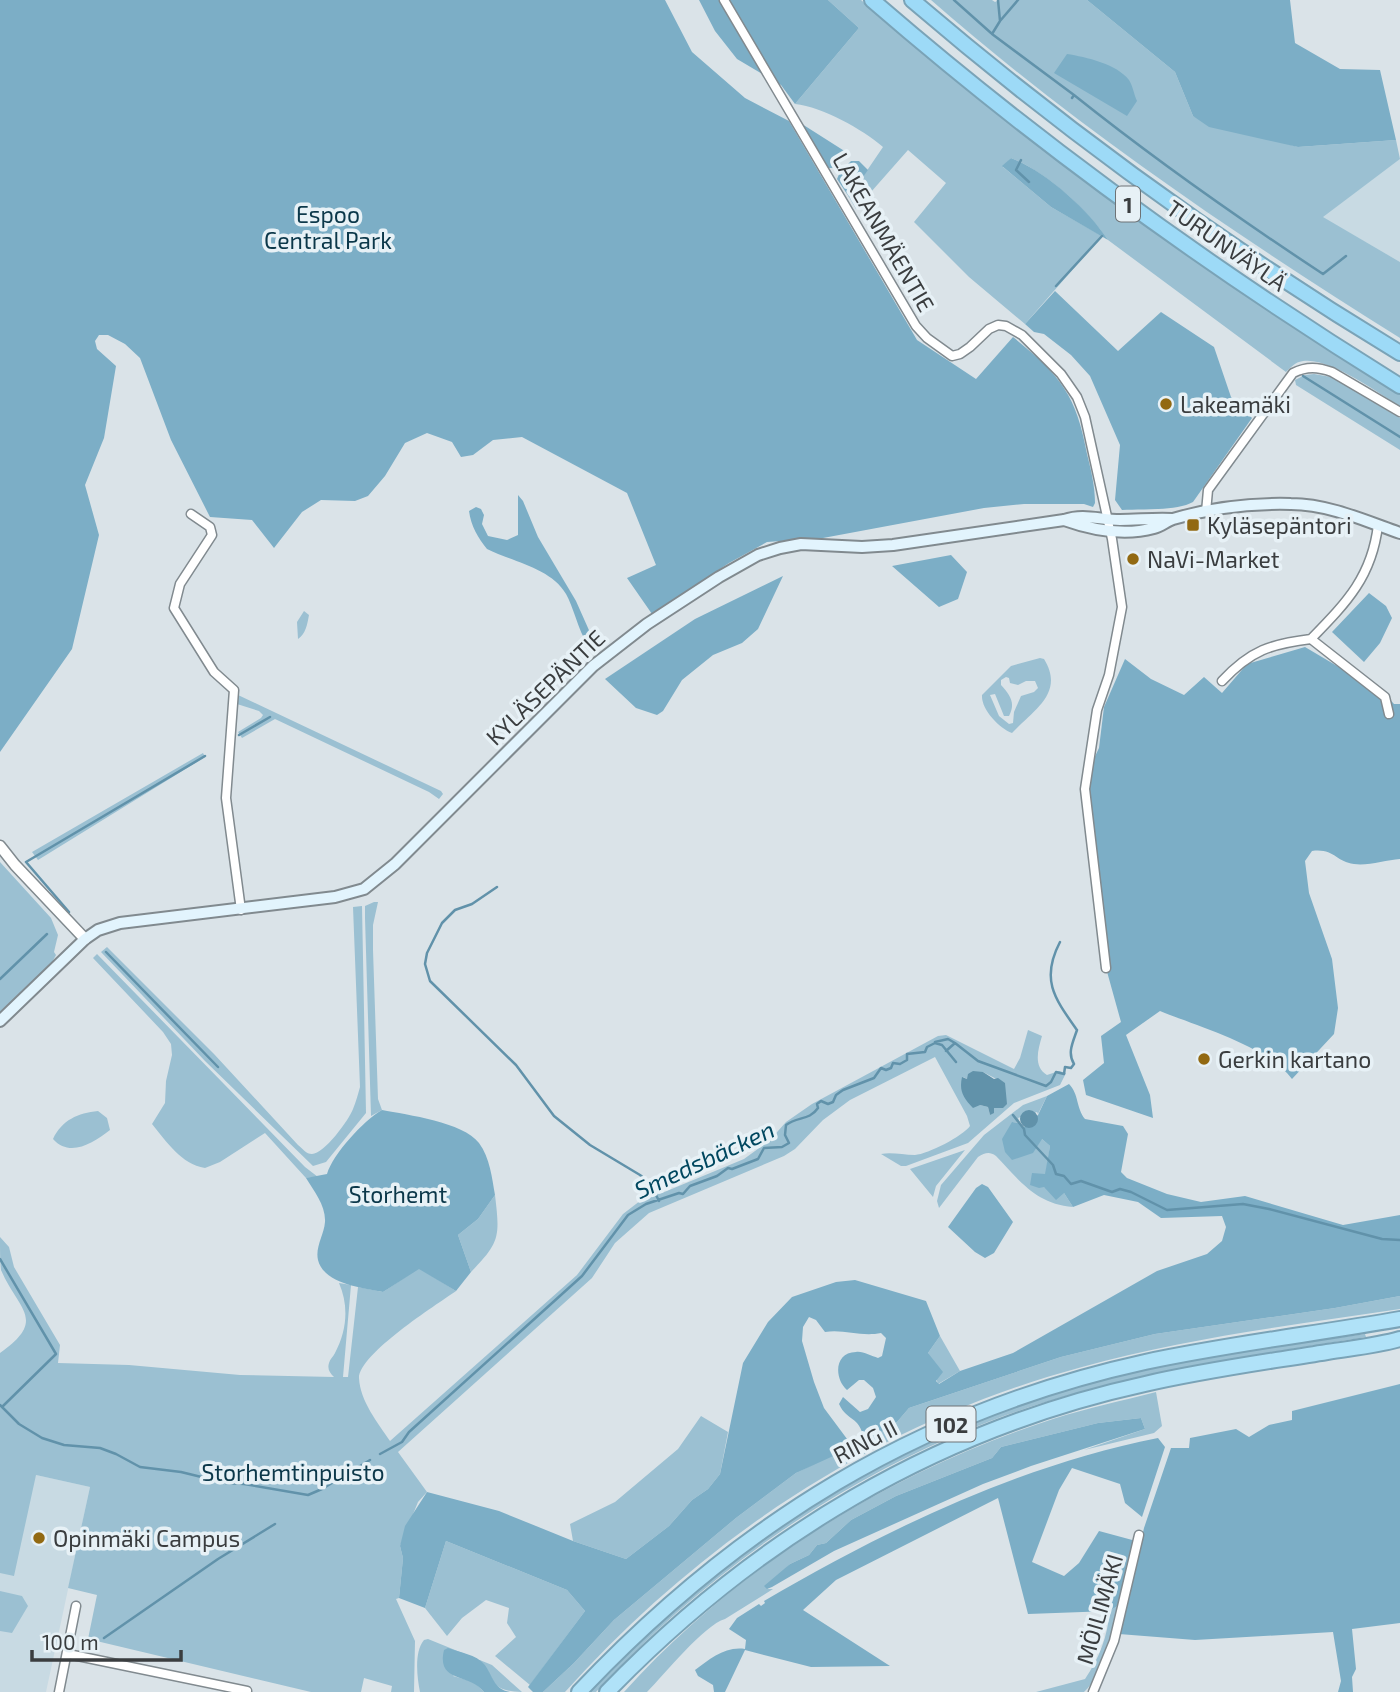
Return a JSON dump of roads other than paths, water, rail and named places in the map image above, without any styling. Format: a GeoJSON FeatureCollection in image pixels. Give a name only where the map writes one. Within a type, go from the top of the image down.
{"type":"FeatureCollection","features":[{"type":"Feature","properties":{"kind":"highway","name":"TURUNVÄYLÄ"},"geometry":{"type":"LineString","coordinates":[[872,0],[921,43],[1050,146],[1147,218],[1297,321],[1400,386]]}},
{"type":"Feature","properties":{"kind":"highway","name":"TURUNVÄYLÄ"},"geometry":{"type":"LineString","coordinates":[[912,0],[1009,81],[1172,204],[1291,285],[1400,353]]}},
{"type":"Feature","properties":{"kind":"highway","name":"RING II"},"geometry":{"type":"LineString","coordinates":[[579,1692],[675,1597],[733,1550],[833,1483],[936,1431],[1029,1394],[1144,1362],[1400,1319]]}},
{"type":"Feature","properties":{"kind":"highway","name":"RING II"},"geometry":{"type":"LineString","coordinates":[[607,1692],[687,1614],[772,1548],[853,1497],[946,1449],[1072,1402],[1144,1384],[1397,1340]]}},
{"type":"Feature","properties":{"kind":"main road","name":"KYLÄSEPÄNTIE"},"geometry":{"type":"LineString","coordinates":[[0,1021],[97,930],[120,923],[241,910],[351,894],[369,887],[606,655],[647,624],[758,555],[801,544],[862,547],[893,545],[1064,520],[1109,525],[1123,532],[1155,527],[1172,519],[1206,512],[1261,505],[1305,505],[1400,533]]}},
{"type":"Feature","properties":{"kind":"street","name":"LAKEANMÄENTIE"},"geometry":{"type":"LineString","coordinates":[[724,0],[916,326],[927,338],[952,356],[960,354],[989,329],[998,325],[1006,326],[1022,335],[1061,374],[1077,397],[1085,417],[1109,525]]}},
{"type":"Feature","properties":{"kind":"street"},"geometry":{"type":"LineString","coordinates":[[1206,512],[1208,490],[1293,373],[1310,368],[1332,372],[1400,412]]}},
{"type":"Feature","properties":{"kind":"street"},"geometry":{"type":"LineString","coordinates":[[191,514],[210,527],[212,535],[180,584],[174,608],[214,672],[234,690],[226,797],[241,910]]}},
{"type":"Feature","properties":{"kind":"street"},"geometry":{"type":"LineString","coordinates":[[1106,968],[1085,789],[1097,710],[1109,675],[1122,607],[1109,525]]}},
{"type":"Feature","properties":{"kind":"street"},"geometry":{"type":"LineString","coordinates":[[1222,681],[1238,664],[1259,650],[1311,639],[1352,596],[1365,576],[1378,525]]}},
{"type":"Feature","properties":{"kind":"street"},"geometry":{"type":"LineString","coordinates":[[1311,639],[1385,697],[1389,714]]}},
{"type":"Feature","properties":{"kind":"street"},"geometry":{"type":"LineString","coordinates":[[0,846],[85,939]]}},
{"type":"Feature","properties":{"kind":"street","name":"MÖILIMÄKI"},"geometry":{"type":"LineString","coordinates":[[1093,1692],[1114,1641],[1139,1535]]}},
{"type":"Feature","properties":{"kind":"street"},"geometry":{"type":"LineString","coordinates":[[59,1692],[76,1606]]}},
{"type":"Feature","properties":{"kind":"street"},"geometry":{"type":"LineString","coordinates":[[68,1654],[247,1690]]}},
{"type":"Feature","properties":{"kind":"waterway"},"geometry":{"type":"LineString","coordinates":[[954,0],[991,33]]}},
{"type":"Feature","properties":{"kind":"waterway"},"geometry":{"type":"LineString","coordinates":[[998,0],[1000,21]]}},
{"type":"Feature","properties":{"kind":"waterway"},"geometry":{"type":"LineString","coordinates":[[1018,0],[992,34],[1074,95],[1072,98]]}},
{"type":"Feature","properties":{"kind":"waterway"},"geometry":{"type":"LineString","coordinates":[[1074,95],[1197,188],[1323,274],[1346,256]]}},
{"type":"Feature","properties":{"kind":"waterway"},"geometry":{"type":"LineString","coordinates":[[1021,160],[1016,170],[1029,182]]}},
{"type":"Feature","properties":{"kind":"waterway"},"geometry":{"type":"LineString","coordinates":[[1056,286],[1102,236]]}},
{"type":"Feature","properties":{"kind":"waterway"},"geometry":{"type":"LineString","coordinates":[[1303,376],[1400,437]]}},
{"type":"Feature","properties":{"kind":"waterway"},"geometry":{"type":"LineString","coordinates":[[239,735],[270,717]]}},
{"type":"Feature","properties":{"kind":"waterway"},"geometry":{"type":"LineString","coordinates":[[69,912],[26,862],[205,756]]}},
{"type":"Feature","properties":{"kind":"waterway"},"geometry":{"type":"LineString","coordinates":[[497,887],[472,904],[455,910],[442,923],[427,953],[425,964],[430,981],[516,1065],[554,1116],[590,1145],[650,1183],[659,1201]]}},
{"type":"Feature","properties":{"kind":"waterway"},"geometry":{"type":"LineString","coordinates":[[0,979],[47,934]]}},
{"type":"Feature","properties":{"kind":"waterway"},"geometry":{"type":"LineString","coordinates":[[946,1051],[955,1043],[978,1061],[1046,1086],[1056,1072],[1064,1074],[1065,1067],[1071,1068],[1074,1064],[1071,1047],[1077,1030],[1062,1009],[1051,978],[1051,967],[1060,942]]}},
{"type":"Feature","properties":{"kind":"waterway"},"geometry":{"type":"LineString","coordinates":[[106,952],[218,1067]]}},
{"type":"Feature","properties":{"kind":"waterway"},"geometry":{"type":"LineString","coordinates":[[935,1042],[948,1039],[955,1043]]}},
{"type":"Feature","properties":{"kind":"waterway","name":"Smedsbäcken"},"geometry":{"type":"LineString","coordinates":[[380,1454],[402,1442],[409,1432],[582,1276],[628,1215],[646,1204],[683,1194],[690,1186],[717,1176],[728,1168],[732,1169],[758,1159],[764,1148],[782,1147],[789,1143],[785,1135],[786,1125],[811,1115],[821,1101],[828,1104],[833,1102],[836,1095],[843,1090],[874,1078],[881,1068],[886,1070],[891,1068],[893,1063],[900,1064],[907,1060],[907,1054],[925,1052],[927,1047],[935,1043],[942,1045],[956,1062]]}},
{"type":"Feature","properties":{"kind":"waterway","name":"Smedsbäcken"},"geometry":{"type":"LineString","coordinates":[[1013,1115],[1024,1129],[1025,1135],[1053,1165],[1056,1174],[1064,1176],[1071,1184],[1081,1181],[1112,1192],[1120,1189],[1167,1210],[1243,1204],[1382,1239],[1400,1240]]}},
{"type":"Feature","properties":{"kind":"waterway"},"geometry":{"type":"LineString","coordinates":[[0,1259],[56,1354],[2,1407]]}},
{"type":"Feature","properties":{"kind":"waterway","name":"Smedsbäcken"},"geometry":{"type":"LineString","coordinates":[[0,1405],[19,1424],[42,1438],[64,1445],[100,1448],[140,1467],[181,1472],[226,1483],[308,1495],[370,1460]]}},
{"type":"Feature","properties":{"kind":"waterway"},"geometry":{"type":"LineString","coordinates":[[104,1638],[218,1559],[275,1524]]}},
{"type":"Feature","properties":{"kind":"place","name":"Lakeamäki"},"geometry":{"type":"Point","coordinates":[1166,404]}},
{"type":"Feature","properties":{"kind":"place","name":"Kyläsepäntori"},"geometry":{"type":"Point","coordinates":[1193,525]}},
{"type":"Feature","properties":{"kind":"place","name":"NaVi-Market"},"geometry":{"type":"Point","coordinates":[1133,559]}},
{"type":"Feature","properties":{"kind":"place","name":"Gerkin kartano"},"geometry":{"type":"Point","coordinates":[1204,1059]}},
{"type":"Feature","properties":{"kind":"place","name":"Opinmäki Campus"},"geometry":{"type":"Point","coordinates":[39,1538]}},
{"type":"Feature","properties":{"kind":"park label","name":"Espoo Central Park"},"geometry":{"type":"Point","coordinates":[328,227]}},
{"type":"Feature","properties":{"kind":"park label","name":"Storhemt"},"geometry":{"type":"Point","coordinates":[398,1194]}},
{"type":"Feature","properties":{"kind":"park label","name":"Storhemtinpuisto"},"geometry":{"type":"Point","coordinates":[293,1472]}}]}
